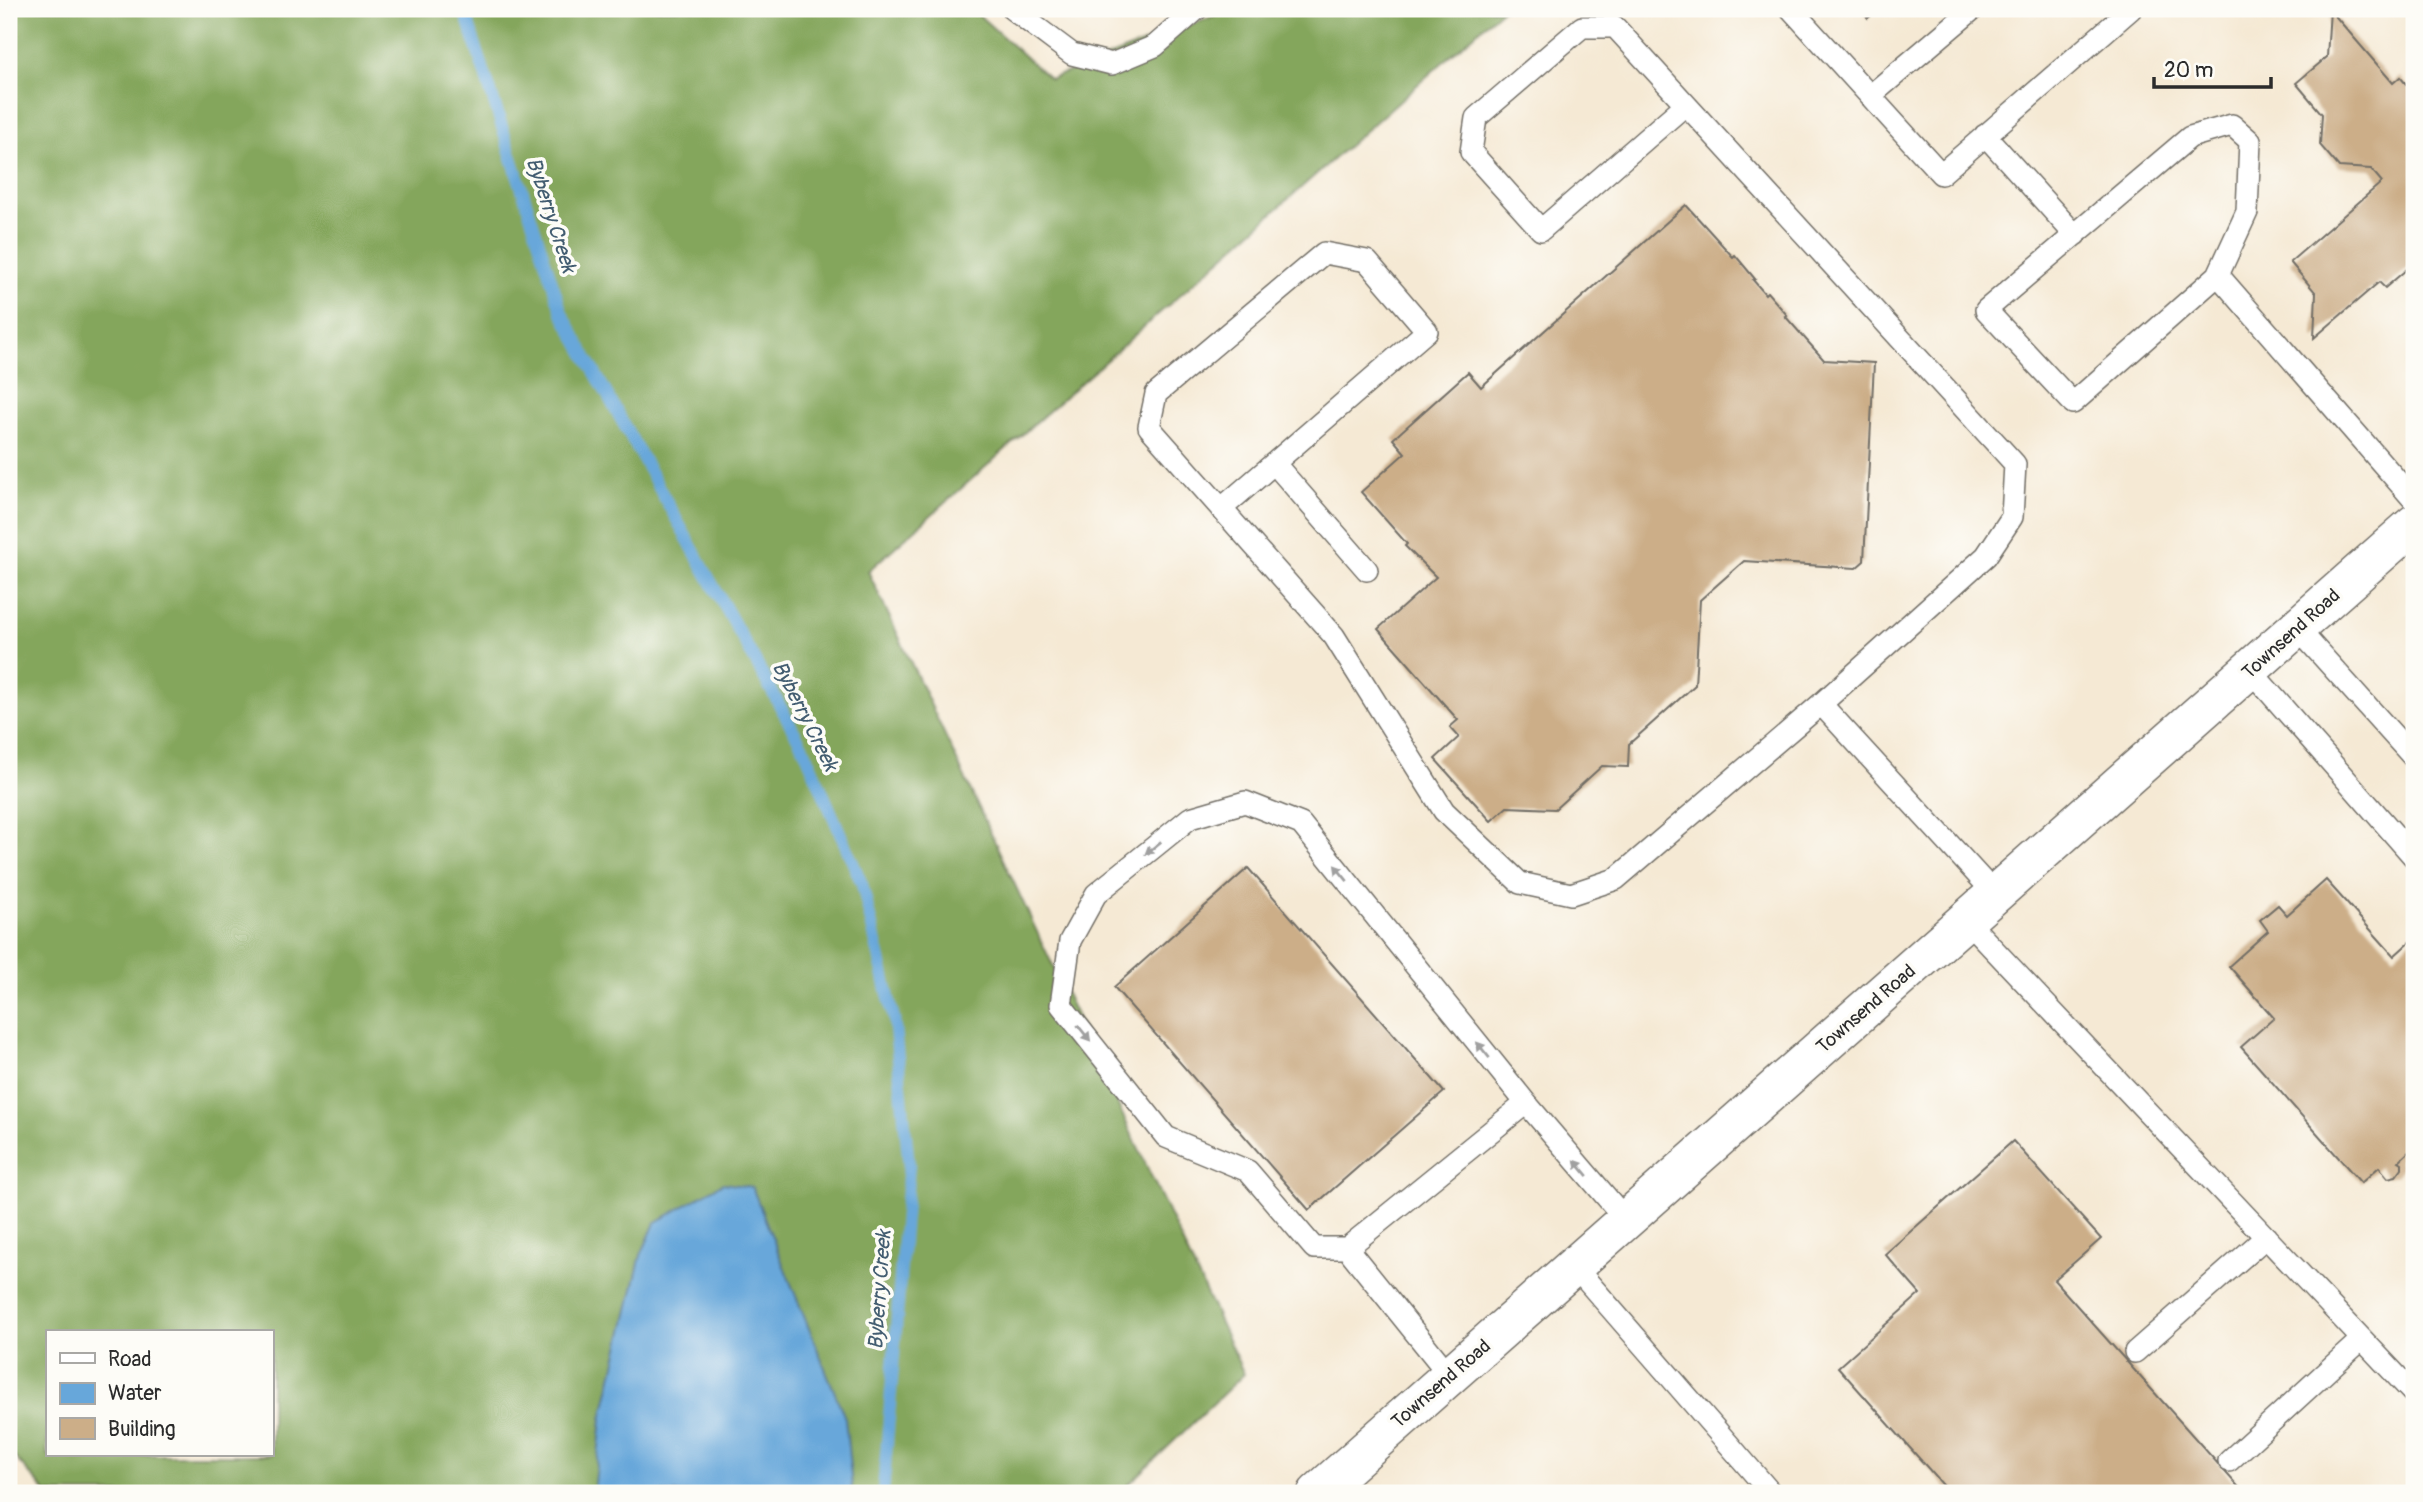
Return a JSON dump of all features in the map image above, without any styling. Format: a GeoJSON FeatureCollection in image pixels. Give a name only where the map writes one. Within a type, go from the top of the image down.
{"type":"FeatureCollection","features":[{"type":"Feature","properties":{"kind":"street","name":"Townsend Road"},"geometry":{"type":"LineString","coordinates":[[1317,1493],[2414,524]]}},
{"type":"Feature","properties":{"kind":"lane"},"geometry":{"type":"LineString","coordinates":[[1012,9],[1072,54],[1112,64],[1155,46],[1197,9]]}},
{"type":"Feature","properties":{"kind":"lane"},"geometry":{"type":"LineString","coordinates":[[1791,9],[1941,173],[2131,9]]}},
{"type":"Feature","properties":{"kind":"lane"},"geometry":{"type":"LineString","coordinates":[[1870,96],[1973,9]]}},
{"type":"Feature","properties":{"kind":"lane"},"geometry":{"type":"LineString","coordinates":[[1221,509],[1427,331],[1367,261],[1324,253],[1156,394],[1149,427],[1221,509],[1334,636],[1444,811],[1520,883],[1571,894],[1616,879],[1821,704],[1986,556],[2012,517],[2015,464],[1615,27],[1582,27],[1476,118],[1471,152],[1542,230],[1685,105]]}},
{"type":"Feature","properties":{"kind":"lane"},"geometry":{"type":"LineString","coordinates":[[2232,125],[2250,141],[2247,212],[2218,275],[2073,403],[1986,310],[2190,137],[2232,125]]}},
{"type":"Feature","properties":{"kind":"lane"},"geometry":{"type":"LineString","coordinates":[[1985,135],[2075,234]]}},
{"type":"Feature","properties":{"kind":"lane"},"geometry":{"type":"LineString","coordinates":[[2218,275],[2414,500]]}},
{"type":"Feature","properties":{"kind":"lane"},"geometry":{"type":"LineString","coordinates":[[1274,463],[1367,570]]}},
{"type":"Feature","properties":{"kind":"lane"},"geometry":{"type":"LineString","coordinates":[[2297,628],[2414,758]]}},
{"type":"Feature","properties":{"kind":"lane"},"geometry":{"type":"LineString","coordinates":[[2250,670],[2414,857]]}},
{"type":"Feature","properties":{"kind":"lane"},"geometry":{"type":"LineString","coordinates":[[1821,704],[1995,894]]}},
{"type":"Feature","properties":{"kind":"lane"},"geometry":{"type":"LineString","coordinates":[[1526,1103],[1347,1248],[1314,1248],[1248,1171],[1167,1137],[1061,1005],[1070,941],[1096,894],[1190,818],[1245,802],[1301,824],[1526,1103],[1626,1220]]}},
{"type":"Feature","properties":{"kind":"lane"},"geometry":{"type":"LineString","coordinates":[[1966,920],[2414,1394]]}},
{"type":"Feature","properties":{"kind":"lane"},"geometry":{"type":"LineString","coordinates":[[2135,1352],[2266,1237]]}},
{"type":"Feature","properties":{"kind":"lane"},"geometry":{"type":"LineString","coordinates":[[1347,1248],[1450,1376]]}},
{"type":"Feature","properties":{"kind":"lane"},"geometry":{"type":"LineString","coordinates":[[1574,1266],[1769,1492]]}},
{"type":"Feature","properties":{"kind":"lane"},"geometry":{"type":"LineString","coordinates":[[2229,1461],[2362,1339]]}},
{"type":"Feature","properties":{"kind":"green space"},"geometry":{"type":"Polygon","coordinates":[[[9,9],[972,9],[1050,79],[1232,9],[1503,9],[868,571],[1244,1374],[1126,1487],[1124,1493],[47,1493],[9,1451],[9,9]]]}},
{"type":"Feature","properties":{"kind":"water"},"geometry":{"type":"Polygon","coordinates":[[[723,1183],[752,1187],[845,1418],[852,1487],[850,1493],[594,1493],[602,1419],[641,1255],[655,1223],[723,1183]]]}},
{"type":"Feature","properties":{"kind":"building"},"geometry":{"type":"Polygon","coordinates":[[[1860,9],[1878,9],[1868,18],[1860,9]]]}},
{"type":"Feature","properties":{"kind":"building"},"geometry":{"type":"Polygon","coordinates":[[[2330,10],[2393,83],[2400,77],[2414,93],[2414,263],[2385,288],[2379,282],[2314,338],[2316,293],[2290,262],[2382,182],[2371,169],[2339,167],[2320,145],[2322,114],[2296,83],[2327,57],[2330,10]]]}},
{"type":"Feature","properties":{"kind":"building"},"geometry":{"type":"Polygon","coordinates":[[[1686,205],[1733,257],[1735,255],[1755,279],[1753,280],[1765,294],[1767,292],[1824,360],[1874,363],[1864,561],[1856,568],[1744,561],[1700,600],[1695,685],[1629,744],[1628,767],[1602,766],[1555,809],[1507,807],[1491,821],[1435,759],[1459,737],[1450,727],[1458,720],[1378,629],[1436,577],[1405,546],[1407,544],[1361,492],[1405,453],[1393,439],[1468,372],[1481,387],[1686,205]]]}},
{"type":"Feature","properties":{"kind":"building"},"geometry":{"type":"Polygon","coordinates":[[[1248,868],[1444,1092],[1309,1210],[1114,987],[1248,868]]]}},
{"type":"Feature","properties":{"kind":"building"},"geometry":{"type":"Polygon","coordinates":[[[2326,880],[2394,956],[2414,938],[2414,1147],[2399,1161],[2402,1168],[2396,1176],[2388,1178],[2379,1167],[2361,1183],[2241,1047],[2274,1018],[2229,966],[2268,931],[2260,920],[2278,905],[2287,915],[2326,880]]]}},
{"type":"Feature","properties":{"kind":"building"},"geometry":{"type":"Polygon","coordinates":[[[2013,1141],[2101,1239],[2054,1280],[2244,1493],[1950,1493],[1838,1367],[1920,1294],[1885,1254],[2013,1141]]]}},
{"type":"Feature","properties":{"kind":"waterway","name":"Byberry Creek"},"geometry":{"type":"LineString","coordinates":[[464,9],[562,313],[805,751],[862,884],[894,1019],[909,1165],[883,1493]]}}]}
